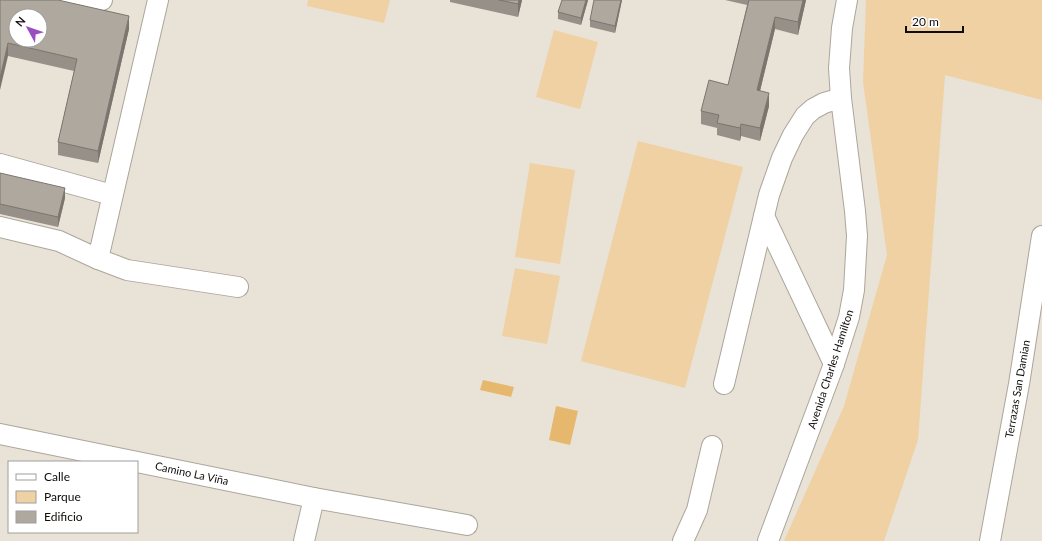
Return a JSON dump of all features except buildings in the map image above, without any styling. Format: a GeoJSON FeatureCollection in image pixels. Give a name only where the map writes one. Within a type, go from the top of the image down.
{"type":"FeatureCollection","features":[{"type":"Feature","properties":{"kind":"street"},"geometry":{"type":"LineString","coordinates":[[32,0],[69,10],[102,0]]}},
{"type":"Feature","properties":{"kind":"street"},"geometry":{"type":"LineString","coordinates":[[98,259],[158,0]]}},
{"type":"Feature","properties":{"kind":"street","name":"Avenida Charles Hamilton"},"geometry":{"type":"LineString","coordinates":[[768,541],[834,364],[849,318],[854,290],[857,261],[855,211],[841,98],[839,68],[842,28],[847,0]]}},
{"type":"Feature","properties":{"kind":"street"},"geometry":{"type":"LineString","coordinates":[[724,384],[769,195],[782,158],[793,135],[805,116],[812,109],[824,103],[841,98]]}},
{"type":"Feature","properties":{"kind":"street"},"geometry":{"type":"LineString","coordinates":[[0,164],[112,195]]}},
{"type":"Feature","properties":{"kind":"street"},"geometry":{"type":"LineString","coordinates":[[764,216],[834,364]]}},
{"type":"Feature","properties":{"kind":"street"},"geometry":{"type":"LineString","coordinates":[[0,227],[59,242],[127,270],[238,287]]}},
{"type":"Feature","properties":{"kind":"street","name":"Terrazas San Damian"},"geometry":{"type":"LineString","coordinates":[[990,541],[996,501],[1019,384],[1042,236]]}},
{"type":"Feature","properties":{"kind":"street","name":"Camino La Viña"},"geometry":{"type":"LineString","coordinates":[[0,434],[132,461]]}},
{"type":"Feature","properties":{"kind":"street"},"geometry":{"type":"LineString","coordinates":[[683,541],[697,510],[712,446]]}},
{"type":"Feature","properties":{"kind":"street","name":"Camino La Viña"},"geometry":{"type":"LineString","coordinates":[[138,462],[314,498],[467,525]]}},
{"type":"Feature","properties":{"kind":"street"},"geometry":{"type":"LineString","coordinates":[[304,541],[314,498]]}},
{"type":"Feature","properties":{"kind":"green space"},"geometry":{"type":"Polygon","coordinates":[[[308,0],[390,0],[384,23],[307,6],[308,0]]]}},
{"type":"Feature","properties":{"kind":"green space"},"geometry":{"type":"Polygon","coordinates":[[[866,0],[1042,0],[1042,100],[945,75],[918,440],[884,541],[784,541],[844,406],[887,255],[863,82],[866,0]]]}},
{"type":"Feature","properties":{"kind":"green space"},"geometry":{"type":"Polygon","coordinates":[[[554,30],[598,42],[580,109],[536,97],[554,30]]]}},
{"type":"Feature","properties":{"kind":"green space"},"geometry":{"type":"Polygon","coordinates":[[[638,141],[743,167],[685,388],[581,361],[638,141]]]}},
{"type":"Feature","properties":{"kind":"green space"},"geometry":{"type":"Polygon","coordinates":[[[530,163],[575,170],[560,264],[515,257],[530,163]]]}},
{"type":"Feature","properties":{"kind":"green space"},"geometry":{"type":"Polygon","coordinates":[[[515,268],[560,276],[547,344],[502,336],[515,268]]]}},
{"type":"Feature","properties":{"kind":"shaded area"},"geometry":{"type":"Polygon","coordinates":[[[483,380],[514,387],[511,397],[480,390],[483,380]]]}},
{"type":"Feature","properties":{"kind":"shaded area"},"geometry":{"type":"Polygon","coordinates":[[[556,406],[578,411],[570,445],[549,440],[556,406]]]}}]}
